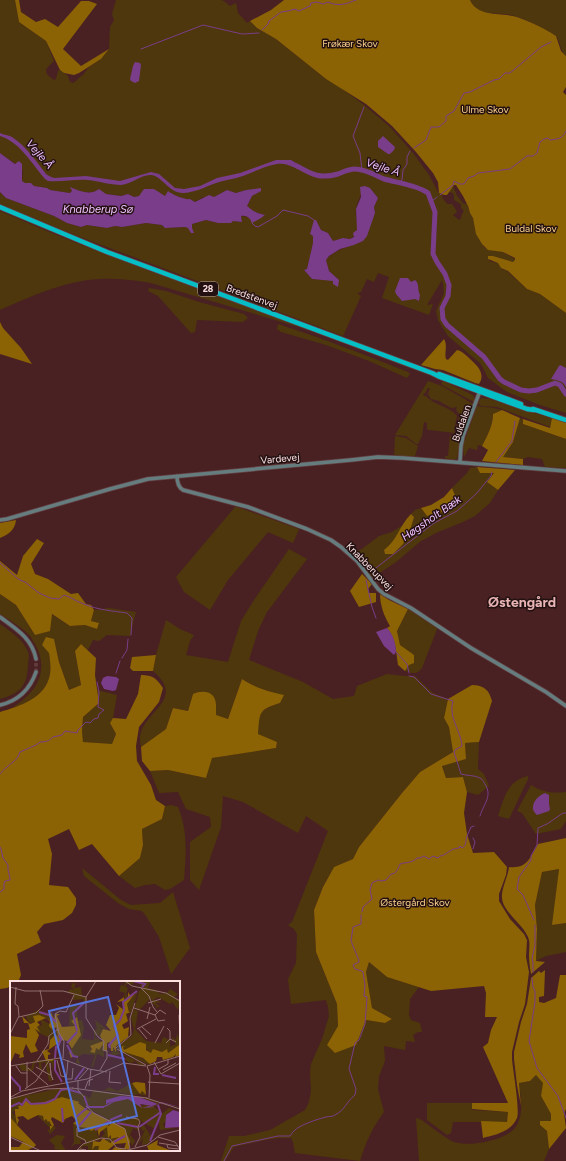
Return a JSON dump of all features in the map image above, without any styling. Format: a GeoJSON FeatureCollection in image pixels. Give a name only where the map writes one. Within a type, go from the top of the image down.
{"type":"FeatureCollection","features":[{"type":"Feature","properties":{"kind":"highway","name":"Bredstenvej"},"geometry":{"type":"LineString","coordinates":[[0,207],[115,254],[432,373],[440,378],[566,420]]}},
{"type":"Feature","properties":{"kind":"street","name":"Buldalen"},"geometry":{"type":"LineString","coordinates":[[460,462],[463,436],[480,391]]}},
{"type":"Feature","properties":{"kind":"street","name":"Vardevej"},"geometry":{"type":"LineString","coordinates":[[0,520],[148,479],[378,457],[566,471]]}},
{"type":"Feature","properties":{"kind":"street","name":"Knabberupvej"},"geometry":{"type":"LineString","coordinates":[[177,476],[178,485],[183,490],[248,507],[307,529],[331,540],[357,561],[378,589],[384,594],[411,608],[471,648],[566,706]]}},
{"type":"Feature","properties":{"kind":"street"},"geometry":{"type":"LineString","coordinates":[[0,617],[18,630],[29,641],[35,653],[36,659]]}},
{"type":"Feature","properties":{"kind":"street"},"geometry":{"type":"LineString","coordinates":[[0,705],[14,700],[24,693],[36,672]]}},
{"type":"Feature","properties":{"kind":"shaded area"},"geometry":{"type":"Polygon","coordinates":[[[0,0],[15,0],[19,22],[46,41],[54,61],[47,68],[47,74],[54,80],[56,79],[58,71],[60,70],[68,76],[70,82],[73,83],[83,75],[89,67],[101,59],[109,49],[110,27],[114,20],[112,14],[116,0],[221,0],[230,6],[236,3],[238,13],[247,23],[250,21],[257,28],[276,39],[326,79],[337,85],[364,105],[390,127],[413,153],[445,201],[448,204],[452,204],[457,212],[453,215],[459,220],[464,211],[461,208],[461,204],[454,200],[453,193],[449,192],[453,186],[457,196],[464,204],[466,204],[466,202],[473,218],[479,239],[485,248],[503,252],[515,259],[513,262],[489,256],[489,261],[498,263],[502,269],[507,271],[527,289],[540,294],[566,313],[566,413],[507,392],[488,378],[481,364],[448,336],[438,320],[436,311],[444,293],[442,280],[427,305],[433,304],[429,315],[382,298],[389,277],[378,273],[374,282],[367,279],[361,292],[358,293],[361,296],[343,336],[75,235],[0,204],[0,192],[6,198],[54,216],[67,223],[81,227],[87,225],[107,228],[146,223],[162,225],[165,228],[192,228],[192,224],[206,220],[218,223],[233,221],[242,222],[241,216],[248,217],[251,220],[265,215],[255,212],[247,206],[252,196],[257,193],[246,190],[236,193],[227,190],[214,197],[203,197],[195,202],[168,192],[165,196],[134,197],[128,194],[120,196],[96,191],[83,192],[71,188],[72,191],[70,193],[50,190],[22,181],[23,172],[19,161],[16,164],[0,153],[0,0]],[[370,188],[361,191],[356,209],[357,229],[354,236],[350,239],[343,238],[333,241],[328,233],[321,230],[316,220],[313,243],[307,269],[304,270],[312,279],[339,280],[329,271],[326,260],[334,253],[363,241],[375,213],[374,207],[378,198],[370,188]]]}},
{"type":"Feature","properties":{"kind":"shaded area"},"geometry":{"type":"Polygon","coordinates":[[[470,0],[566,0],[566,56],[554,34],[528,21],[508,14],[487,13],[482,11],[476,8],[470,0]]]}},
{"type":"Feature","properties":{"kind":"shaded area"},"geometry":{"type":"Polygon","coordinates":[[[0,211],[114,257],[305,329],[151,283],[118,279],[86,280],[61,286],[0,310],[0,211]]]}},
{"type":"Feature","properties":{"kind":"shaded area"},"geometry":{"type":"Polygon","coordinates":[[[149,288],[166,291],[199,302],[244,314],[248,318],[243,322],[197,320],[195,332],[191,333],[158,296],[148,291],[149,288]]]}},
{"type":"Feature","properties":{"kind":"shaded area"},"geometry":{"type":"Polygon","coordinates":[[[278,324],[343,347],[410,374],[407,378],[369,361],[326,345],[281,332],[277,329],[278,324]]]}},
{"type":"Feature","properties":{"kind":"shaded area"},"geometry":{"type":"Polygon","coordinates":[[[428,381],[442,386],[473,404],[462,434],[458,434],[456,428],[460,415],[456,410],[457,407],[451,408],[439,401],[431,399],[428,394],[430,388],[428,388],[423,394],[424,396],[450,410],[457,416],[454,430],[455,433],[429,430],[427,429],[427,423],[424,422],[422,436],[418,444],[416,444],[406,436],[395,435],[428,381]]]}},
{"type":"Feature","properties":{"kind":"shaded area"},"geometry":{"type":"Polygon","coordinates":[[[443,381],[473,395],[474,402],[442,385],[441,383],[443,381]]]}},
{"type":"Feature","properties":{"kind":"shaded area"},"geometry":{"type":"Polygon","coordinates":[[[481,398],[490,399],[552,418],[550,427],[497,407],[482,406],[478,404],[481,398]]]}},
{"type":"Feature","properties":{"kind":"shaded area"},"geometry":{"type":"Polygon","coordinates":[[[477,406],[502,410],[493,414],[491,427],[482,446],[478,445],[477,450],[469,448],[464,457],[463,445],[477,406]]]}},
{"type":"Feature","properties":{"kind":"shaded area"},"geometry":{"type":"Polygon","coordinates":[[[520,418],[523,419],[523,424],[566,439],[566,468],[545,467],[542,459],[528,457],[523,459],[502,457],[513,442],[520,418]]]}},
{"type":"Feature","properties":{"kind":"shaded area"},"geometry":{"type":"Polygon","coordinates":[[[395,436],[406,438],[418,446],[415,456],[394,456],[395,436]]]}},
{"type":"Feature","properties":{"kind":"shaded area"},"geometry":{"type":"Polygon","coordinates":[[[450,436],[461,439],[457,458],[454,460],[445,458],[445,456],[448,456],[450,436]]]}},
{"type":"Feature","properties":{"kind":"shaded area"},"geometry":{"type":"Polygon","coordinates":[[[477,467],[480,473],[494,473],[487,482],[498,490],[490,503],[475,516],[421,541],[396,562],[372,578],[353,553],[362,549],[379,536],[392,532],[403,525],[395,539],[384,550],[385,554],[414,517],[411,514],[415,510],[421,508],[427,516],[457,500],[452,488],[470,468],[477,467]]]}},
{"type":"Feature","properties":{"kind":"shaded area"},"geometry":{"type":"Polygon","coordinates":[[[235,507],[299,529],[293,543],[268,532],[228,580],[210,610],[184,592],[176,577],[235,507]]]}},
{"type":"Feature","properties":{"kind":"shaded area"},"geometry":{"type":"Polygon","coordinates":[[[289,549],[307,559],[267,612],[258,631],[249,660],[303,682],[333,699],[354,696],[357,686],[387,674],[415,676],[433,693],[448,699],[444,718],[449,727],[453,752],[420,772],[359,847],[353,859],[334,867],[323,887],[314,910],[316,952],[337,1004],[338,1027],[327,1045],[356,1045],[366,1020],[385,1023],[392,1019],[372,1008],[366,972],[369,962],[387,977],[419,987],[410,999],[409,1015],[411,1020],[420,1023],[422,1032],[418,1032],[413,1035],[415,1042],[406,1041],[405,1050],[384,1046],[385,1061],[379,1076],[378,1089],[384,1112],[370,1135],[360,1161],[295,1153],[291,1138],[277,1138],[234,1147],[225,1161],[221,1161],[229,1136],[244,1136],[270,1130],[305,1110],[309,1102],[311,1091],[311,1064],[322,1039],[329,1016],[328,1007],[326,1000],[291,1004],[288,979],[296,963],[297,934],[294,929],[288,925],[292,922],[328,831],[306,816],[298,833],[243,802],[223,796],[221,827],[199,890],[190,880],[190,842],[211,827],[210,817],[186,809],[178,792],[159,793],[150,771],[168,770],[206,778],[211,758],[276,748],[277,742],[257,734],[261,713],[264,710],[280,703],[268,691],[254,686],[242,679],[228,719],[215,716],[216,703],[193,694],[188,711],[173,708],[166,729],[141,747],[140,743],[143,728],[165,698],[166,690],[162,681],[153,671],[166,620],[180,629],[194,635],[190,641],[186,655],[228,662],[241,621],[289,549]]]}},
{"type":"Feature","properties":{"kind":"shaded area"},"geometry":{"type":"Polygon","coordinates":[[[0,594],[16,605],[35,635],[51,614],[70,626],[85,625],[97,629],[99,623],[91,621],[94,610],[109,608],[136,612],[130,636],[107,635],[99,641],[93,640],[88,650],[81,644],[75,651],[81,685],[69,690],[59,662],[54,640],[42,645],[49,652],[50,674],[48,681],[41,692],[36,696],[12,708],[27,696],[35,687],[40,675],[41,662],[38,650],[30,636],[0,614],[0,594]]]}},
{"type":"Feature","properties":{"kind":"shaded area"},"geometry":{"type":"Polygon","coordinates":[[[408,609],[437,628],[422,668],[418,672],[414,673],[405,671],[409,665],[400,645],[397,631],[408,609]]]}},
{"type":"Feature","properties":{"kind":"shaded area"},"geometry":{"type":"Polygon","coordinates":[[[0,624],[20,640],[26,648],[29,657],[26,678],[22,688],[7,697],[0,699],[0,624]]]}},
{"type":"Feature","properties":{"kind":"shaded area"},"geometry":{"type":"Polygon","coordinates":[[[97,690],[117,695],[113,718],[110,723],[116,734],[112,745],[83,742],[83,717],[99,703],[97,690]]]}},
{"type":"Feature","properties":{"kind":"shaded area"},"geometry":{"type":"Polygon","coordinates":[[[479,742],[478,769],[484,774],[489,786],[478,795],[467,792],[463,777],[446,778],[442,765],[466,759],[465,743],[479,742]]]}},
{"type":"Feature","properties":{"kind":"shaded area"},"geometry":{"type":"Polygon","coordinates":[[[528,776],[528,779],[509,819],[498,816],[507,791],[515,782],[528,776]]]}},
{"type":"Feature","properties":{"kind":"shaded area"},"geometry":{"type":"Polygon","coordinates":[[[531,785],[548,792],[566,792],[566,821],[561,829],[536,834],[522,813],[517,811],[531,785]]]}},
{"type":"Feature","properties":{"kind":"shaded area"},"geometry":{"type":"Polygon","coordinates":[[[171,805],[178,807],[185,834],[186,852],[184,880],[170,889],[165,890],[155,884],[135,888],[119,876],[140,858],[143,845],[142,829],[162,819],[165,806],[171,805]]]}},
{"type":"Feature","properties":{"kind":"shaded area"},"geometry":{"type":"Polygon","coordinates":[[[82,868],[121,900],[131,905],[160,903],[173,892],[190,948],[171,974],[159,937],[142,911],[129,909],[118,903],[84,876],[82,868]]]}},
{"type":"Feature","properties":{"kind":"shaded area"},"geometry":{"type":"Polygon","coordinates":[[[559,869],[553,925],[566,923],[566,952],[546,956],[536,961],[537,929],[535,905],[542,872],[559,869]]]}},
{"type":"Feature","properties":{"kind":"shaded area"},"geometry":{"type":"Polygon","coordinates":[[[536,1075],[544,1083],[541,1096],[551,1114],[551,1122],[540,1121],[540,1125],[547,1131],[549,1149],[544,1161],[419,1161],[416,1118],[420,1119],[454,1142],[468,1144],[486,1142],[495,1139],[510,1133],[516,1127],[521,1109],[519,1083],[530,1081],[536,1075]]]}},
{"type":"Feature","properties":{"kind":"shaded area"},"geometry":{"type":"Polygon","coordinates":[[[427,1103],[472,1103],[472,1110],[508,1112],[507,1122],[453,1122],[451,1133],[447,1135],[427,1120],[427,1103]]]}},
{"type":"Feature","properties":{"kind":"green space"},"geometry":{"type":"Polygon","coordinates":[[[15,0],[19,0],[21,12],[36,22],[45,19],[58,27],[81,1],[89,1],[97,4],[63,49],[81,66],[109,49],[101,59],[79,73],[74,75],[64,73],[60,70],[46,41],[19,22],[15,0]]]}},
{"type":"Feature","properties":{"kind":"green space"},"geometry":{"type":"Polygon","coordinates":[[[284,0],[470,0],[479,10],[517,17],[537,25],[556,36],[561,51],[566,56],[566,87],[563,92],[566,95],[566,313],[540,294],[527,289],[508,271],[501,268],[498,263],[488,259],[488,256],[493,256],[513,262],[515,258],[503,252],[488,250],[482,244],[476,234],[473,218],[468,206],[456,185],[454,185],[447,195],[439,193],[438,182],[433,173],[392,126],[366,104],[326,79],[276,39],[257,28],[250,21],[271,10],[284,0]]]}},
{"type":"Feature","properties":{"kind":"green space"},"geometry":{"type":"Polygon","coordinates":[[[0,322],[3,328],[21,348],[32,364],[0,354],[0,322]]]}},
{"type":"Feature","properties":{"kind":"green space"},"geometry":{"type":"Polygon","coordinates":[[[444,339],[446,344],[446,359],[448,360],[457,350],[464,353],[480,370],[482,377],[479,384],[443,370],[421,365],[444,339]]]}},
{"type":"Feature","properties":{"kind":"green space"},"geometry":{"type":"Polygon","coordinates":[[[502,410],[520,418],[513,442],[503,457],[523,459],[523,465],[482,461],[488,450],[482,446],[491,427],[493,414],[502,410]]]}},
{"type":"Feature","properties":{"kind":"green space"},"geometry":{"type":"Polygon","coordinates":[[[552,418],[566,423],[566,439],[523,424],[523,419],[550,428],[552,418]]]}},
{"type":"Feature","properties":{"kind":"green space"},"geometry":{"type":"Polygon","coordinates":[[[477,467],[515,470],[498,490],[487,482],[494,473],[480,473],[477,467]]]}},
{"type":"Feature","properties":{"kind":"green space"},"geometry":{"type":"Polygon","coordinates":[[[452,488],[457,500],[442,512],[427,516],[421,508],[431,505],[444,497],[452,488]]]}},
{"type":"Feature","properties":{"kind":"green space"},"geometry":{"type":"Polygon","coordinates":[[[411,514],[414,517],[403,544],[393,554],[385,554],[384,550],[389,546],[411,514]]]}},
{"type":"Feature","properties":{"kind":"green space"},"geometry":{"type":"Polygon","coordinates":[[[16,520],[11,531],[0,538],[0,523],[16,520]]]}},
{"type":"Feature","properties":{"kind":"green space"},"geometry":{"type":"Polygon","coordinates":[[[37,539],[44,543],[31,564],[35,574],[48,579],[71,594],[78,593],[86,604],[91,605],[94,610],[91,621],[99,623],[97,629],[85,625],[70,626],[52,614],[50,631],[35,635],[16,605],[0,594],[0,561],[17,575],[23,556],[37,539]]]}},
{"type":"Feature","properties":{"kind":"green space"},"geometry":{"type":"Polygon","coordinates":[[[362,574],[372,584],[368,589],[369,593],[376,593],[376,602],[359,607],[350,591],[362,574]]]}},
{"type":"Feature","properties":{"kind":"green space"},"geometry":{"type":"Polygon","coordinates":[[[380,594],[408,609],[397,631],[400,645],[414,655],[414,663],[409,665],[405,671],[398,665],[395,645],[387,628],[390,626],[383,610],[380,594]]]}},
{"type":"Feature","properties":{"kind":"green space"},"geometry":{"type":"Polygon","coordinates":[[[46,637],[54,639],[59,662],[69,690],[81,685],[75,651],[81,644],[96,658],[95,675],[99,703],[83,717],[83,742],[112,744],[116,734],[110,723],[113,718],[126,719],[138,694],[141,675],[154,678],[163,688],[159,702],[139,727],[136,746],[137,761],[151,785],[156,800],[165,806],[162,819],[142,829],[143,845],[140,858],[119,876],[92,844],[79,850],[69,829],[48,839],[52,854],[49,885],[68,887],[76,898],[76,905],[72,913],[63,920],[44,924],[37,932],[41,942],[17,954],[21,975],[18,981],[10,981],[10,986],[0,989],[0,712],[24,704],[31,700],[38,695],[48,682],[50,674],[49,653],[42,645],[46,637]]]}},
{"type":"Feature","properties":{"kind":"green space"},"geometry":{"type":"Polygon","coordinates":[[[156,655],[153,671],[133,671],[130,668],[132,657],[156,655]]]}},
{"type":"Feature","properties":{"kind":"green space"},"geometry":{"type":"Polygon","coordinates":[[[242,679],[262,689],[284,695],[280,703],[264,710],[259,721],[258,734],[277,742],[276,748],[212,758],[206,778],[168,770],[150,771],[142,761],[141,747],[166,729],[173,708],[188,711],[193,694],[205,692],[212,694],[214,697],[216,715],[228,719],[242,679]]]}},
{"type":"Feature","properties":{"kind":"green space","name":"Østergård Skov"},"geometry":{"type":"Polygon","coordinates":[[[472,685],[483,687],[488,691],[492,701],[479,742],[465,743],[466,759],[442,766],[446,778],[463,777],[467,792],[464,813],[467,834],[473,853],[494,852],[507,867],[506,875],[499,894],[499,901],[510,919],[524,934],[527,940],[526,957],[529,972],[525,1004],[512,1052],[518,1107],[517,1118],[507,1130],[483,1138],[481,1121],[507,1122],[508,1112],[472,1109],[472,1103],[508,1103],[483,1047],[488,1043],[491,1030],[497,1017],[485,1017],[486,993],[484,986],[431,991],[387,977],[369,962],[366,972],[372,1008],[392,1019],[385,1023],[366,1020],[356,1045],[335,1053],[327,1045],[338,1026],[337,1004],[316,952],[314,910],[323,887],[334,867],[353,859],[359,847],[420,772],[453,752],[449,727],[444,718],[448,699],[472,685]]]}},
{"type":"Feature","properties":{"kind":"green space"},"geometry":{"type":"Polygon","coordinates":[[[566,838],[566,923],[552,925],[559,869],[542,872],[535,905],[537,929],[536,961],[545,962],[531,974],[529,940],[524,930],[503,904],[502,894],[509,867],[520,866],[527,862],[538,844],[566,838]]]}},
{"type":"Feature","properties":{"kind":"green space"},"geometry":{"type":"Polygon","coordinates":[[[545,970],[544,996],[539,997],[539,1002],[544,1003],[556,998],[560,975],[566,975],[566,1109],[564,1113],[566,1128],[549,1149],[547,1131],[540,1125],[540,1121],[551,1121],[551,1114],[541,1096],[543,1083],[536,1075],[530,1081],[519,1083],[521,1106],[514,1059],[514,1052],[527,1004],[531,978],[539,971],[541,973],[545,970]]]}},
{"type":"Feature","properties":{"kind":"water"},"geometry":{"type":"Polygon","coordinates":[[[135,62],[140,63],[141,65],[139,81],[135,83],[130,79],[135,62]]]}},
{"type":"Feature","properties":{"kind":"water"},"geometry":{"type":"Polygon","coordinates":[[[0,133],[12,137],[22,145],[46,174],[54,178],[86,176],[120,181],[151,172],[159,174],[175,188],[184,189],[200,186],[217,178],[240,173],[276,160],[291,160],[303,169],[298,169],[285,164],[277,164],[243,176],[184,193],[174,190],[158,178],[150,175],[143,176],[121,185],[88,180],[48,181],[20,148],[14,143],[0,136],[0,133]]]}},
{"type":"Feature","properties":{"kind":"water"},"geometry":{"type":"Polygon","coordinates":[[[383,136],[395,147],[390,154],[378,147],[378,141],[383,136]]]}},
{"type":"Feature","properties":{"kind":"water","name":"Knabberup Sø"},"geometry":{"type":"Polygon","coordinates":[[[0,153],[15,164],[19,161],[22,164],[22,181],[25,183],[31,183],[34,186],[47,188],[50,190],[70,193],[72,191],[70,187],[85,192],[92,192],[99,189],[106,194],[121,196],[128,194],[134,197],[139,196],[144,189],[154,189],[165,196],[168,191],[179,197],[190,199],[195,202],[209,195],[214,197],[227,190],[236,193],[261,188],[261,191],[252,196],[247,206],[260,214],[265,215],[252,223],[248,217],[245,216],[241,216],[242,222],[233,221],[231,223],[218,223],[206,220],[192,224],[194,233],[191,233],[188,228],[185,227],[165,228],[162,225],[146,223],[107,228],[87,225],[81,227],[67,223],[54,216],[6,198],[0,192],[0,153]]]}},
{"type":"Feature","properties":{"kind":"water"},"geometry":{"type":"Polygon","coordinates":[[[365,186],[370,188],[378,198],[374,207],[375,213],[367,236],[363,241],[340,249],[329,256],[326,260],[329,271],[339,280],[338,287],[333,284],[333,281],[312,279],[304,270],[307,269],[313,243],[313,236],[310,234],[314,220],[316,220],[321,230],[328,233],[333,241],[343,238],[350,239],[354,237],[353,233],[357,230],[356,209],[361,197],[360,187],[365,186]]]}},
{"type":"Feature","properties":{"kind":"water"},"geometry":{"type":"Polygon","coordinates":[[[400,278],[408,278],[411,282],[415,280],[417,282],[420,295],[419,301],[415,299],[402,301],[396,294],[395,291],[400,278]]]}},
{"type":"Feature","properties":{"kind":"water"},"geometry":{"type":"Polygon","coordinates":[[[560,365],[566,368],[566,387],[562,382],[551,379],[560,365]]]}},
{"type":"Feature","properties":{"kind":"water"},"geometry":{"type":"Polygon","coordinates":[[[387,628],[395,642],[396,652],[394,655],[384,646],[376,632],[387,628]]]}},
{"type":"Feature","properties":{"kind":"water"},"geometry":{"type":"Polygon","coordinates":[[[107,676],[116,677],[119,679],[116,690],[113,691],[104,689],[101,683],[103,678],[107,676]]]}},
{"type":"Feature","properties":{"kind":"water"},"geometry":{"type":"Polygon","coordinates":[[[545,793],[549,795],[550,809],[549,811],[537,815],[533,810],[533,806],[538,797],[545,793]]]}},
{"type":"Feature","properties":{"kind":"waterway"},"geometry":{"type":"LineString","coordinates":[[262,30],[269,21],[281,12],[295,9],[299,11],[310,6],[311,3],[317,2],[323,4],[328,2],[339,5],[356,0]]}},
{"type":"Feature","properties":{"kind":"waterway"},"geometry":{"type":"LineString","coordinates":[[141,49],[203,25],[242,34],[259,33]]}},
{"type":"Feature","properties":{"kind":"waterway"},"geometry":{"type":"LineString","coordinates":[[414,148],[426,140],[431,127],[439,127],[446,121],[446,116],[454,111],[464,93],[470,92],[499,79],[505,73],[510,73],[541,47],[551,42]]}},
{"type":"Feature","properties":{"kind":"waterway"},"geometry":{"type":"LineString","coordinates":[[362,170],[360,153],[353,136],[364,107]]}},
{"type":"Feature","properties":{"kind":"waterway"},"geometry":{"type":"LineString","coordinates":[[440,195],[453,185],[454,181],[464,184],[468,178],[478,173],[510,169],[527,156],[533,156],[537,153],[540,142],[544,139],[548,138],[550,140],[560,138],[566,131]]}},
{"type":"Feature","properties":{"kind":"waterway"},"geometry":{"type":"LineString","coordinates":[[398,183],[402,180],[403,170],[407,164],[407,157],[410,151]]}},
{"type":"Feature","properties":{"kind":"waterway","name":"Vejle Å"},"geometry":{"type":"LineString","coordinates":[[297,166],[312,174],[321,176],[359,169],[370,172],[384,179],[407,184],[428,193],[435,212],[433,254],[445,274],[449,285],[448,296],[442,308],[443,319],[447,325],[484,357],[500,379],[504,382],[521,390],[529,391],[537,390],[555,383],[560,385],[566,394]]}},
{"type":"Feature","properties":{"kind":"waterway"},"geometry":{"type":"LineString","coordinates":[[432,201],[437,197]]}},
{"type":"Feature","properties":{"kind":"waterway"},"geometry":{"type":"LineString","coordinates":[[252,223],[258,227],[277,216],[283,210],[308,216],[314,220]]}},
{"type":"Feature","properties":{"kind":"waterway","name":"Høgsholt Bæk"},"geometry":{"type":"LineString","coordinates":[[496,462],[512,441],[515,421]]}},
{"type":"Feature","properties":{"kind":"waterway","name":"Høgsholt Bæk"},"geometry":{"type":"LineString","coordinates":[[372,571],[434,523],[457,511],[476,494],[491,476],[492,472]]}},
{"type":"Feature","properties":{"kind":"waterway"},"geometry":{"type":"LineString","coordinates":[[0,563],[18,579],[25,582],[39,593],[50,598],[59,599],[64,595],[95,608],[127,613],[132,618],[131,635]]}},
{"type":"Feature","properties":{"kind":"waterway","name":"Høgsholt Bæk"},"geometry":{"type":"LineString","coordinates":[[366,580],[376,618]]}},
{"type":"Feature","properties":{"kind":"waterway"},"geometry":{"type":"LineString","coordinates":[[122,658],[127,650],[128,639]]}},
{"type":"Feature","properties":{"kind":"waterway","name":"Høgsholt Bæk"},"geometry":{"type":"LineString","coordinates":[[396,652],[407,664],[409,673]]}},
{"type":"Feature","properties":{"kind":"waterway"},"geometry":{"type":"LineString","coordinates":[[116,673],[120,661]]}},
{"type":"Feature","properties":{"kind":"waterway","name":"Høgsholt Bæk"},"geometry":{"type":"LineString","coordinates":[[409,676],[414,677],[431,694],[453,701],[452,713],[462,746],[454,752],[461,774],[476,776],[483,781],[488,790],[488,797],[480,816]]}},
{"type":"Feature","properties":{"kind":"waterway"},"geometry":{"type":"LineString","coordinates":[[0,774],[16,759],[20,752],[40,742],[44,742],[53,737],[62,735],[65,731],[77,733],[86,722],[90,723],[94,719],[98,718],[99,714],[104,710],[98,707],[99,692],[97,682]]}},
{"type":"Feature","properties":{"kind":"waterway"},"geometry":{"type":"LineString","coordinates":[[534,920],[523,895],[517,889],[519,877],[531,860],[531,856],[537,845],[538,828],[547,824],[563,813],[566,813]]}},
{"type":"Feature","properties":{"kind":"waterway","name":"Høgsholt Bæk"},"geometry":{"type":"LineString","coordinates":[[362,912],[363,907],[372,899],[370,890],[372,883],[378,880],[386,880],[391,874],[396,872],[400,864],[411,862],[424,856],[429,859],[433,856],[438,858],[459,848],[460,846],[462,848],[464,847],[471,827],[474,826]]}},
{"type":"Feature","properties":{"kind":"waterway"},"geometry":{"type":"LineString","coordinates":[[473,838],[475,842],[473,849]]}},
{"type":"Feature","properties":{"kind":"waterway"},"geometry":{"type":"LineString","coordinates":[[0,847],[3,858],[8,865],[10,876],[10,880],[5,881],[4,889],[0,892]]}},
{"type":"Feature","properties":{"kind":"waterway","name":"Høgsholt Bæk"},"geometry":{"type":"LineString","coordinates":[[224,1161],[232,1146],[278,1136],[290,1136],[296,1129],[304,1124],[339,1113],[355,1095],[356,1089],[349,1069],[355,1043],[359,1040],[365,1024],[367,997],[364,996],[365,985],[363,972],[355,969],[353,965],[359,962],[351,941],[353,927],[361,924],[361,915]]}},
{"type":"Feature","properties":{"kind":"waterway"},"geometry":{"type":"LineString","coordinates":[[533,972],[532,959],[535,945],[535,925]]}},
{"type":"Feature","properties":{"kind":"waterway"},"geometry":{"type":"LineString","coordinates":[[532,978],[535,991],[535,1002],[529,1041],[537,1068],[558,1096],[566,1118]]}},
{"type":"Feature","properties":{"kind":"tunnel"},"geometry":{"type":"LineString","coordinates":[[36,659],[36,672]]}},
{"type":"Feature","properties":{"kind":"district","name":"Østengård"},"geometry":{"type":"Point","coordinates":[522,602]}},
{"type":"Feature","properties":{"kind":"park label","name":"Frøkær Skov"},"geometry":{"type":"Point","coordinates":[350,43]}},
{"type":"Feature","properties":{"kind":"park label","name":"Ulme Skov"},"geometry":{"type":"Point","coordinates":[485,109]}},
{"type":"Feature","properties":{"kind":"park label","name":"Buldal Skov"},"geometry":{"type":"Point","coordinates":[531,228]}}]}
